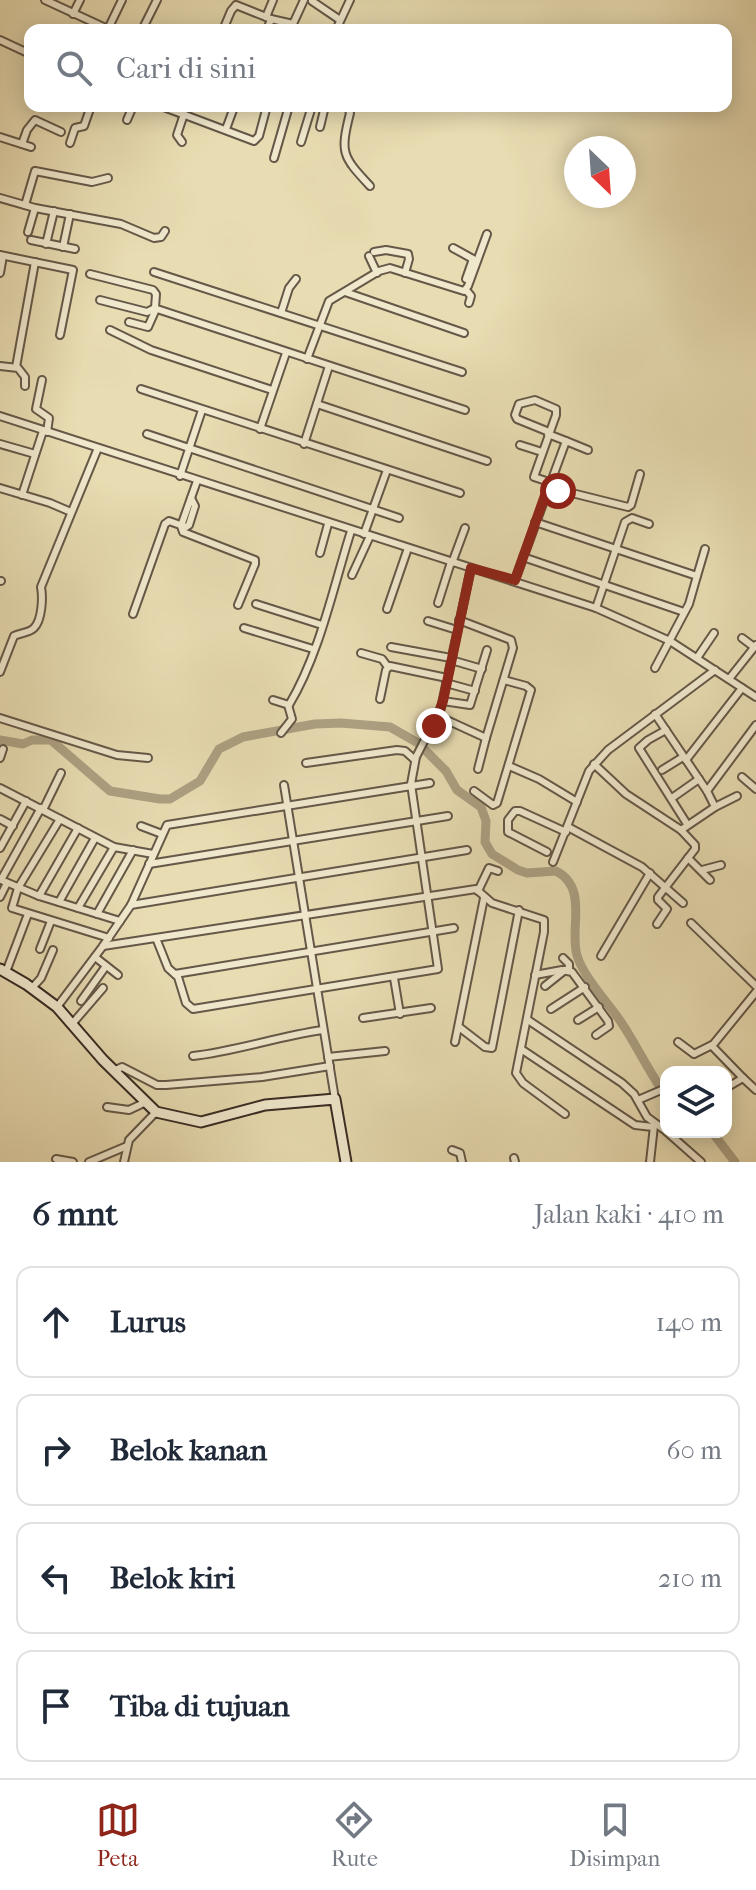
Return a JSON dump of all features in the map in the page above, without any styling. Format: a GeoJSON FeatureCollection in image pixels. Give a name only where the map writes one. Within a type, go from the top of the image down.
{"type":"FeatureCollection","features":[{"type":"Feature","properties":{"kind":"street"},"geometry":{"type":"LineString","coordinates":[[45,0],[96,24]]}},
{"type":"Feature","properties":{"kind":"street"},"geometry":{"type":"LineString","coordinates":[[73,14],[80,0]]}},
{"type":"Feature","properties":{"kind":"street"},"geometry":{"type":"LineString","coordinates":[[112,24],[122,0]]}},
{"type":"Feature","properties":{"kind":"street"},"geometry":{"type":"LineString","coordinates":[[145,24],[157,0]]}},
{"type":"Feature","properties":{"kind":"street"},"geometry":{"type":"LineString","coordinates":[[268,24],[273,0]]}},
{"type":"Feature","properties":{"kind":"street"},"geometry":{"type":"LineString","coordinates":[[338,24],[350,0]]}},
{"type":"Feature","properties":{"kind":"street"},"geometry":{"type":"LineString","coordinates":[[226,24],[235,6],[293,24],[308,1],[340,20]]}},
{"type":"Feature","properties":{"kind":"street"},"geometry":{"type":"LineString","coordinates":[[0,40],[24,51]]}},
{"type":"Feature","properties":{"kind":"street"},"geometry":{"type":"LineString","coordinates":[[70,143],[75,128],[84,126],[89,112]]}},
{"type":"Feature","properties":{"kind":"street"},"geometry":{"type":"LineString","coordinates":[[127,120],[130,112]]}},
{"type":"Feature","properties":{"kind":"street"},"geometry":{"type":"LineString","coordinates":[[179,112],[256,140],[265,112]]}},
{"type":"Feature","properties":{"kind":"street"},"geometry":{"type":"LineString","coordinates":[[226,129],[232,112]]}},
{"type":"Feature","properties":{"kind":"street"},"geometry":{"type":"LineString","coordinates":[[274,158],[287,112]]}},
{"type":"Feature","properties":{"kind":"street"},"geometry":{"type":"LineString","coordinates":[[301,142],[310,112]]}},
{"type":"Feature","properties":{"kind":"street"},"geometry":{"type":"LineString","coordinates":[[320,127],[324,112]]}},
{"type":"Feature","properties":{"kind":"street"},"geometry":{"type":"LineString","coordinates":[[350,112],[344,147],[346,157],[370,186]]}},
{"type":"Feature","properties":{"kind":"street"},"geometry":{"type":"LineString","coordinates":[[182,142],[177,135],[184,114]]}},
{"type":"Feature","properties":{"kind":"street"},"geometry":{"type":"LineString","coordinates":[[22,144],[35,120],[61,132]]}},
{"type":"Feature","properties":{"kind":"street"},"geometry":{"type":"LineString","coordinates":[[0,137],[31,147]]}},
{"type":"Feature","properties":{"kind":"street"},"geometry":{"type":"LineString","coordinates":[[25,205],[35,171],[92,182],[108,178]]}},
{"type":"Feature","properties":{"kind":"street"},"geometry":{"type":"LineString","coordinates":[[0,198],[35,208],[121,224],[154,238],[161,237],[165,231]]}},
{"type":"Feature","properties":{"kind":"street"},"geometry":{"type":"LineString","coordinates":[[28,232],[35,208]]}},
{"type":"Feature","properties":{"kind":"street"},"geometry":{"type":"LineString","coordinates":[[46,244],[54,211]]}},
{"type":"Feature","properties":{"kind":"street"},"geometry":{"type":"LineString","coordinates":[[63,247],[70,214]]}},
{"type":"Feature","properties":{"kind":"street"},"geometry":{"type":"LineString","coordinates":[[464,290],[487,234]]}},
{"type":"Feature","properties":{"kind":"street"},"geometry":{"type":"LineString","coordinates":[[31,240],[75,249]]}},
{"type":"Feature","properties":{"kind":"street"},"geometry":{"type":"LineString","coordinates":[[453,248],[473,259],[464,290]]}},
{"type":"Feature","properties":{"kind":"street"},"geometry":{"type":"LineString","coordinates":[[377,273],[371,254],[386,250],[408,254],[405,273]]}},
{"type":"Feature","properties":{"kind":"street"},"geometry":{"type":"LineString","coordinates":[[0,273],[2,255],[74,271],[60,335]]}},
{"type":"Feature","properties":{"kind":"street"},"geometry":{"type":"LineString","coordinates":[[16,367],[35,262]]}},
{"type":"Feature","properties":{"kind":"street"},"geometry":{"type":"LineString","coordinates":[[307,359],[329,301],[390,268],[464,290],[471,296],[469,303]]}},
{"type":"Feature","properties":{"kind":"street"},"geometry":{"type":"LineString","coordinates":[[154,272],[462,372]]}},
{"type":"Feature","properties":{"kind":"street"},"geometry":{"type":"LineString","coordinates":[[90,274],[153,290],[156,294],[155,308],[148,327],[129,322]]}},
{"type":"Feature","properties":{"kind":"street"},"geometry":{"type":"LineString","coordinates":[[281,313],[289,288],[296,279]]}},
{"type":"Feature","properties":{"kind":"street"},"geometry":{"type":"LineString","coordinates":[[345,292],[464,333]]}},
{"type":"Feature","properties":{"kind":"street"},"geometry":{"type":"LineString","coordinates":[[100,300],[147,312],[155,308],[465,410]]}},
{"type":"Feature","properties":{"kind":"street"},"geometry":{"type":"LineString","coordinates":[[110,330],[151,350],[272,390]]}},
{"type":"Feature","properties":{"kind":"street"},"geometry":{"type":"LineString","coordinates":[[260,429],[286,353]]}},
{"type":"Feature","properties":{"kind":"street"},"geometry":{"type":"LineString","coordinates":[[0,366],[16,367],[25,377],[25,386]]}},
{"type":"Feature","properties":{"kind":"street"},"geometry":{"type":"LineString","coordinates":[[304,444],[329,366]]}},
{"type":"Feature","properties":{"kind":"street"},"geometry":{"type":"LineString","coordinates":[[22,495],[49,418],[36,409],[42,380]]}},
{"type":"Feature","properties":{"kind":"street"},"geometry":{"type":"LineString","coordinates":[[141,389],[460,493]]}},
{"type":"Feature","properties":{"kind":"street"},"geometry":{"type":"LineString","coordinates":[[588,450],[566,441],[549,433],[517,419],[515,415],[519,404],[535,400],[555,407],[556,415],[549,433],[542,452],[534,477],[548,484],[628,507],[640,474]]}},
{"type":"Feature","properties":{"kind":"street"},"geometry":{"type":"LineString","coordinates":[[317,404],[487,461]]}},
{"type":"Feature","properties":{"kind":"street"},"geometry":{"type":"LineString","coordinates":[[180,476],[202,410]]}},
{"type":"Feature","properties":{"kind":"street"},"geometry":{"type":"LineString","coordinates":[[0,416],[596,608],[670,641],[756,697]]}},
{"type":"Feature","properties":{"kind":"street"},"geometry":{"type":"LineString","coordinates":[[147,434],[399,518]]}},
{"type":"Feature","properties":{"kind":"street"},"geometry":{"type":"LineString","coordinates":[[515,580],[566,441]]}},
{"type":"Feature","properties":{"kind":"street"},"geometry":{"type":"LineString","coordinates":[[0,444],[35,454]]}},
{"type":"Feature","properties":{"kind":"street"},"geometry":{"type":"LineString","coordinates":[[520,445],[542,452]]}},
{"type":"Feature","properties":{"kind":"street"},"geometry":{"type":"LineString","coordinates":[[0,672],[14,636],[32,630],[37,623],[41,587],[98,448]]}},
{"type":"Feature","properties":{"kind":"street"},"geometry":{"type":"LineString","coordinates":[[352,575],[387,470]]}},
{"type":"Feature","properties":{"kind":"street"},"geometry":{"type":"LineString","coordinates":[[133,614],[165,524],[169,521],[181,526],[189,525],[195,506],[191,498],[197,481]]}},
{"type":"Feature","properties":{"kind":"street"},"geometry":{"type":"LineString","coordinates":[[0,488],[71,512]]}},
{"type":"Feature","properties":{"kind":"street"},"geometry":{"type":"LineString","coordinates":[[596,608],[627,519],[649,524]]}},
{"type":"Feature","properties":{"kind":"street"},"geometry":{"type":"LineString","coordinates":[[535,522],[697,576]]}},
{"type":"Feature","properties":{"kind":"street"},"geometry":{"type":"LineString","coordinates":[[320,553],[328,524]]}},
{"type":"Feature","properties":{"kind":"street"},"geometry":{"type":"LineString","coordinates":[[181,526],[183,532],[255,560],[238,605]]}},
{"type":"Feature","properties":{"kind":"street"},"geometry":{"type":"LineString","coordinates":[[438,603],[465,528]]}},
{"type":"Feature","properties":{"kind":"street"},"geometry":{"type":"LineString","coordinates":[[281,733],[292,719],[288,705],[299,686],[322,625],[351,531]]}},
{"type":"Feature","properties":{"kind":"street"},"geometry":{"type":"LineString","coordinates":[[387,609],[408,548]]}},
{"type":"Feature","properties":{"kind":"street"},"geometry":{"type":"LineString","coordinates":[[655,668],[684,612],[705,549]]}},
{"type":"Feature","properties":{"kind":"street"},"geometry":{"type":"LineString","coordinates":[[523,557],[684,612]]}},
{"type":"Feature","properties":{"kind":"street"},"geometry":{"type":"LineString","coordinates":[[156,938],[164,962],[178,977],[186,1003],[193,1009],[438,969],[411,784],[416,759],[443,701],[471,568]]}},
{"type":"Feature","properties":{"kind":"street"},"geometry":{"type":"LineString","coordinates":[[256,604],[322,625]]}},
{"type":"Feature","properties":{"kind":"street"},"geometry":{"type":"LineString","coordinates":[[459,620],[512,641],[513,648],[478,769]]}},
{"type":"Feature","properties":{"kind":"street"},"geometry":{"type":"LineString","coordinates":[[428,621],[457,630]]}},
{"type":"Feature","properties":{"kind":"street"},"geometry":{"type":"LineString","coordinates":[[244,628],[313,649]]}},
{"type":"Feature","properties":{"kind":"street"},"geometry":{"type":"LineString","coordinates":[[697,658],[714,633]]}},
{"type":"Feature","properties":{"kind":"street"},"geometry":{"type":"LineString","coordinates":[[729,679],[755,646],[742,638]]}},
{"type":"Feature","properties":{"kind":"street"},"geometry":{"type":"LineString","coordinates":[[391,647],[451,659],[482,669]]}},
{"type":"Feature","properties":{"kind":"street"},"geometry":{"type":"LineString","coordinates":[[443,701],[469,706],[487,650]]}},
{"type":"Feature","properties":{"kind":"street"},"geometry":{"type":"LineString","coordinates":[[361,653],[382,659],[388,667],[475,691]]}},
{"type":"Feature","properties":{"kind":"street"},"geometry":{"type":"LineString","coordinates":[[380,699],[388,667]]}},
{"type":"Feature","properties":{"kind":"street"},"geometry":{"type":"LineString","coordinates":[[553,862],[594,764],[608,750],[715,670]]}},
{"type":"Feature","properties":{"kind":"street"},"geometry":{"type":"LineString","coordinates":[[474,791],[493,805],[497,803],[531,690],[504,680]]}},
{"type":"Feature","properties":{"kind":"street"},"geometry":{"type":"LineString","coordinates":[[662,770],[684,758],[742,688]]}},
{"type":"Feature","properties":{"kind":"street"},"geometry":{"type":"LineString","coordinates":[[273,700],[288,705]]}},
{"type":"Feature","properties":{"kind":"street"},"geometry":{"type":"LineString","coordinates":[[655,714],[715,807]]}},
{"type":"Feature","properties":{"kind":"street"},"geometry":{"type":"LineString","coordinates":[[438,716],[486,738]]}},
{"type":"Feature","properties":{"kind":"street"},"geometry":{"type":"LineString","coordinates":[[0,718],[117,755],[148,758]]}},
{"type":"Feature","properties":{"kind":"street"},"geometry":{"type":"LineString","coordinates":[[707,791],[756,725]]}},
{"type":"Feature","properties":{"kind":"street"},"geometry":{"type":"LineString","coordinates":[[666,730],[639,748],[687,824]]}},
{"type":"Feature","properties":{"kind":"street"},"geometry":{"type":"LineString","coordinates":[[0,758],[3,749]]}},
{"type":"Feature","properties":{"kind":"street"},"geometry":{"type":"LineString","coordinates":[[306,763],[397,750],[405,751],[416,759]]}},
{"type":"Feature","properties":{"kind":"street"},"geometry":{"type":"LineString","coordinates":[[594,764],[635,802],[681,830],[695,845],[658,899],[667,909],[657,924]]}},
{"type":"Feature","properties":{"kind":"street"},"geometry":{"type":"LineString","coordinates":[[509,766],[539,779],[577,802]]}},
{"type":"Feature","properties":{"kind":"street"},"geometry":{"type":"LineString","coordinates":[[61,773],[1,880],[39,896],[120,921]]}},
{"type":"Feature","properties":{"kind":"street"},"geometry":{"type":"LineString","coordinates":[[742,777],[756,789]]}},
{"type":"Feature","properties":{"kind":"street"},"geometry":{"type":"LineString","coordinates":[[672,798],[699,779]]}},
{"type":"Feature","properties":{"kind":"street"},"geometry":{"type":"LineString","coordinates":[[57,1007],[131,905],[169,824],[430,783]]}},
{"type":"Feature","properties":{"kind":"street"},"geometry":{"type":"LineString","coordinates":[[284,785],[346,1162]]}},
{"type":"Feature","properties":{"kind":"street"},"geometry":{"type":"LineString","coordinates":[[0,788],[114,847],[153,854]]}},
{"type":"Feature","properties":{"kind":"street"},"geometry":{"type":"LineString","coordinates":[[681,830],[737,796]]}},
{"type":"Feature","properties":{"kind":"street"},"geometry":{"type":"LineString","coordinates":[[0,848],[26,801]]}},
{"type":"Feature","properties":{"kind":"street"},"geometry":{"type":"LineString","coordinates":[[547,852],[508,832],[508,820],[515,811],[567,829],[650,873],[683,903]]}},
{"type":"Feature","properties":{"kind":"street"},"geometry":{"type":"LineString","coordinates":[[149,864],[448,816]]}},
{"type":"Feature","properties":{"kind":"street"},"geometry":{"type":"LineString","coordinates":[[0,819],[13,826]]}},
{"type":"Feature","properties":{"kind":"street"},"geometry":{"type":"LineString","coordinates":[[60,819],[18,888],[12,908],[109,938]]}},
{"type":"Feature","properties":{"kind":"street"},"geometry":{"type":"LineString","coordinates":[[141,826],[162,834]]}},
{"type":"Feature","properties":{"kind":"street"},"geometry":{"type":"LineString","coordinates":[[39,896],[78,828]]}},
{"type":"Feature","properties":{"kind":"street"},"geometry":{"type":"LineString","coordinates":[[59,902],[95,838]]}},
{"type":"Feature","properties":{"kind":"street"},"geometry":{"type":"LineString","coordinates":[[78,908],[114,847]]}},
{"type":"Feature","properties":{"kind":"street"},"geometry":{"type":"LineString","coordinates":[[97,914],[133,850]]}},
{"type":"Feature","properties":{"kind":"street"},"geometry":{"type":"LineString","coordinates":[[131,905],[467,850]]}},
{"type":"Feature","properties":{"kind":"street"},"geometry":{"type":"LineString","coordinates":[[688,858],[710,880]]}},
{"type":"Feature","properties":{"kind":"street"},"geometry":{"type":"LineString","coordinates":[[702,870],[721,865]]}},
{"type":"Feature","properties":{"kind":"street"},"geometry":{"type":"LineString","coordinates":[[478,891],[489,868],[498,871]]}},
{"type":"Feature","properties":{"kind":"street"},"geometry":{"type":"LineString","coordinates":[[601,956],[650,873]]}},
{"type":"Feature","properties":{"kind":"street"},"geometry":{"type":"LineString","coordinates":[[0,897],[7,883]]}},
{"type":"Feature","properties":{"kind":"street"},"geometry":{"type":"LineString","coordinates":[[103,946],[427,895],[471,889],[478,891],[492,903],[540,916],[545,924],[516,1073],[541,1102],[565,1114]]}},
{"type":"Feature","properties":{"kind":"street"},"geometry":{"type":"LineString","coordinates":[[455,1042],[484,898]]}},
{"type":"Feature","properties":{"kind":"street"},"geometry":{"type":"LineString","coordinates":[[459,1027],[485,1047],[492,1048],[519,910]]}},
{"type":"Feature","properties":{"kind":"street"},"geometry":{"type":"LineString","coordinates":[[28,914],[3,971],[57,1007],[113,1071],[156,1112],[201,1122],[248,1108],[335,1099]]}},
{"type":"Feature","properties":{"kind":"street"},"geometry":{"type":"LineString","coordinates":[[40,949],[51,921]]}},
{"type":"Feature","properties":{"kind":"street"},"geometry":{"type":"LineString","coordinates":[[678,1042],[694,1054],[712,1045],[756,989],[691,923]]}},
{"type":"Feature","properties":{"kind":"street"},"geometry":{"type":"LineString","coordinates":[[175,974],[454,928]]}},
{"type":"Feature","properties":{"kind":"street"},"geometry":{"type":"LineString","coordinates":[[32,988],[41,978],[53,950]]}},
{"type":"Feature","properties":{"kind":"street"},"geometry":{"type":"LineString","coordinates":[[95,957],[118,975]]}},
{"type":"Feature","properties":{"kind":"street"},"geometry":{"type":"LineString","coordinates":[[545,986],[567,970],[569,964],[563,958]]}},
{"type":"Feature","properties":{"kind":"street"},"geometry":{"type":"LineString","coordinates":[[81,1001],[106,966]]}},
{"type":"Feature","properties":{"kind":"street"},"geometry":{"type":"LineString","coordinates":[[535,975],[567,970]]}},
{"type":"Feature","properties":{"kind":"street"},"geometry":{"type":"LineString","coordinates":[[567,970],[585,987],[609,1025],[596,1035]]}},
{"type":"Feature","properties":{"kind":"street"},"geometry":{"type":"LineString","coordinates":[[394,978],[400,1014]]}},
{"type":"Feature","properties":{"kind":"street"},"geometry":{"type":"LineString","coordinates":[[551,1009],[585,987]]}},
{"type":"Feature","properties":{"kind":"street"},"geometry":{"type":"LineString","coordinates":[[72,1024],[103,988]]}},
{"type":"Feature","properties":{"kind":"street"},"geometry":{"type":"LineString","coordinates":[[578,1020],[599,1007]]}},
{"type":"Feature","properties":{"kind":"street"},"geometry":{"type":"LineString","coordinates":[[363,1018],[431,1008]]}},
{"type":"Feature","properties":{"kind":"street"},"geometry":{"type":"LineString","coordinates":[[528,1020],[622,1083],[638,1100],[647,1117],[660,1128]]}},
{"type":"Feature","properties":{"kind":"street"},"geometry":{"type":"LineString","coordinates":[[193,1056],[241,1049],[276,1037],[323,1030]]}},
{"type":"Feature","properties":{"kind":"street"},"geometry":{"type":"LineString","coordinates":[[712,1045],[756,1090]]}},
{"type":"Feature","properties":{"kind":"street"},"geometry":{"type":"LineString","coordinates":[[521,1049],[635,1125],[655,1125]]}},
{"type":"Feature","properties":{"kind":"street"},"geometry":{"type":"LineString","coordinates":[[328,1057],[385,1051]]}},
{"type":"Feature","properties":{"kind":"street"},"geometry":{"type":"LineString","coordinates":[[113,1071],[122,1067],[157,1085],[166,1085],[262,1077],[330,1066]]}},
{"type":"Feature","properties":{"kind":"street"},"geometry":{"type":"LineString","coordinates":[[732,1084],[743,1078]]}},
{"type":"Feature","properties":{"kind":"street"},"geometry":{"type":"LineString","coordinates":[[638,1100],[660,1092]]}},
{"type":"Feature","properties":{"kind":"street"},"geometry":{"type":"LineString","coordinates":[[107,1107],[129,1110],[146,1102]]}},
{"type":"Feature","properties":{"kind":"street"},"geometry":{"type":"LineString","coordinates":[[123,1162],[137,1129],[156,1112]]}},
{"type":"Feature","properties":{"kind":"street"},"geometry":{"type":"LineString","coordinates":[[650,1162],[655,1125]]}},
{"type":"Feature","properties":{"kind":"street"},"geometry":{"type":"LineString","coordinates":[[673,1138],[701,1162]]}},
{"type":"Feature","properties":{"kind":"street"},"geometry":{"type":"LineString","coordinates":[[89,1162],[126,1150]]}},
{"type":"Feature","properties":{"kind":"street"},"geometry":{"type":"LineString","coordinates":[[452,1150],[460,1153],[462,1162]]}},
{"type":"Feature","properties":{"kind":"street"},"geometry":{"type":"LineString","coordinates":[[56,1159],[73,1162]]}},
{"type":"Feature","properties":{"kind":"waterway"},"geometry":{"type":"LineString","coordinates":[[0,740],[23,744],[32,740],[51,740],[110,791],[170,799],[200,781],[219,749],[243,737],[315,724],[390,727],[418,743],[446,771],[457,790],[481,807],[486,821],[485,842],[492,854],[527,873],[556,871],[566,878],[575,898],[575,945],[580,963],[621,1022],[660,1087]]}},
{"type":"Feature","properties":{"kind":"waterway"},"geometry":{"type":"LineString","coordinates":[[717,1138],[735,1162]]}},
{"type":"Feature","properties":{"kind":"route"},"geometry":{"type":"LineString","coordinates":[[434,726],[443,701],[471,568],[515,580],[548,487],[558,491]]}}]}
